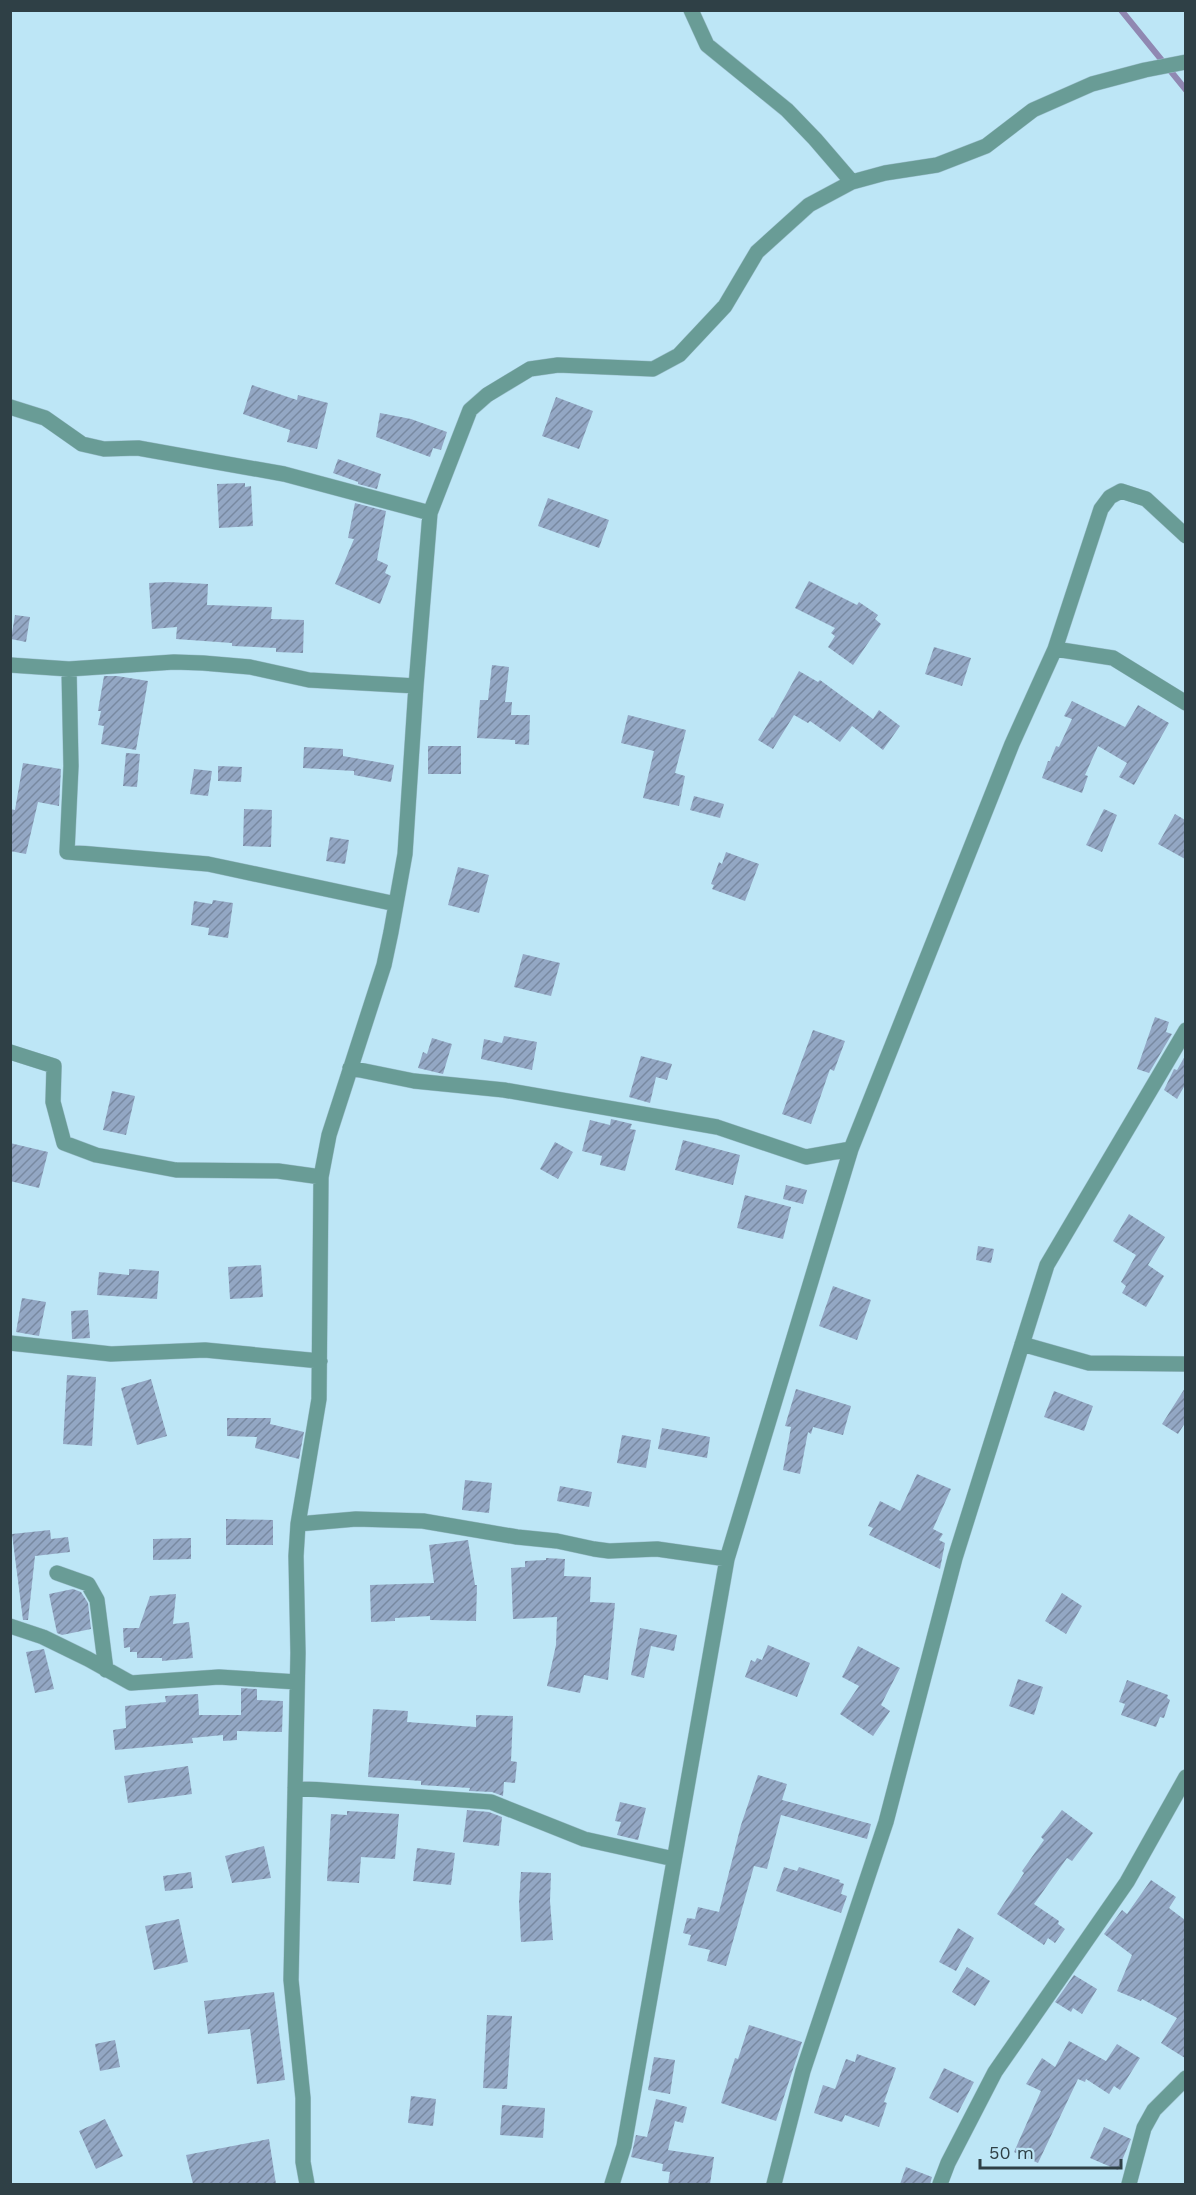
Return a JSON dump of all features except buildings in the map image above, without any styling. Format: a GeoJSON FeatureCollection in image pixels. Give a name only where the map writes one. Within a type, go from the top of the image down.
{"type":"FeatureCollection","features":[{"type":"Feature","properties":{"kind":"street"},"geometry":{"type":"LineString","coordinates":[[691,10],[707,45],[787,110],[852,182]]}},
{"type":"Feature","properties":{"kind":"street"},"geometry":{"type":"LineString","coordinates":[[307,2184],[303,2162],[303,2098],[291,1980],[297,1682],[296,1556],[297,1524],[319,1399],[321,1177],[329,1135],[384,965],[396,904],[405,854],[430,513],[470,410],[487,395],[530,369],[558,365],[653,369],[679,355],[725,306],[757,252],[809,206],[852,182],[885,172],[937,165],[986,146],[1033,110],[1092,84],[1185,62]]}},
{"type":"Feature","properties":{"kind":"street"},"geometry":{"type":"LineString","coordinates":[[10,406],[45,418],[82,444],[104,449],[138,448],[284,474],[430,513]]}},
{"type":"Feature","properties":{"kind":"street"},"geometry":{"type":"LineString","coordinates":[[612,2184],[624,2146],[727,1559],[851,1149],[1012,744],[1055,649],[1101,509],[1110,497],[1121,491],[1146,499],[1185,536]]}},
{"type":"Feature","properties":{"kind":"street"},"geometry":{"type":"LineString","coordinates":[[1055,649],[1113,658],[1185,702]]}},
{"type":"Feature","properties":{"kind":"street"},"geometry":{"type":"LineString","coordinates":[[10,664],[69,669],[174,662],[203,663],[250,667],[309,680],[416,686]]}},
{"type":"Feature","properties":{"kind":"street"},"geometry":{"type":"LineString","coordinates":[[69,669],[70,766],[67,852],[208,864],[396,904]]}},
{"type":"Feature","properties":{"kind":"street"},"geometry":{"type":"LineString","coordinates":[[774,2184],[803,2071],[886,1822],[955,1558],[1047,1265],[1185,1030]]}},
{"type":"Feature","properties":{"kind":"street"},"geometry":{"type":"LineString","coordinates":[[10,1052],[54,1066],[53,1102],[64,1143],[96,1155],[176,1170],[278,1171],[321,1177]]}},
{"type":"Feature","properties":{"kind":"street"},"geometry":{"type":"LineString","coordinates":[[350,1068],[414,1081],[504,1090],[717,1127],[806,1157],[851,1149]]}},
{"type":"Feature","properties":{"kind":"street"},"geometry":{"type":"LineString","coordinates":[[10,1343],[111,1354],[205,1350],[320,1361]]}},
{"type":"Feature","properties":{"kind":"street"},"geometry":{"type":"LineString","coordinates":[[1022,1344],[1089,1363],[1185,1364]]}},
{"type":"Feature","properties":{"kind":"street"},"geometry":{"type":"LineString","coordinates":[[297,1524],[356,1519],[423,1521],[609,1551],[657,1549],[727,1559]]}},
{"type":"Feature","properties":{"kind":"street"},"geometry":{"type":"LineString","coordinates":[[57,1573],[88,1584],[97,1600],[106,1670]]}},
{"type":"Feature","properties":{"kind":"street"},"geometry":{"type":"LineString","coordinates":[[10,1626],[43,1637],[131,1683],[219,1677],[297,1682]]}},
{"type":"Feature","properties":{"kind":"street"},"geometry":{"type":"LineString","coordinates":[[940,2184],[948,2163],[995,2072],[1127,1882],[1185,1778]]}},
{"type":"Feature","properties":{"kind":"street"},"geometry":{"type":"LineString","coordinates":[[295,1788],[491,1802],[584,1839],[674,1858]]}},
{"type":"Feature","properties":{"kind":"street"},"geometry":{"type":"LineString","coordinates":[[1130,2184],[1144,2128],[1154,2110],[1185,2078]]}},
{"type":"Feature","properties":{"kind":"waterway"},"geometry":{"type":"LineString","coordinates":[[1121,10],[1186,90]]}}]}
